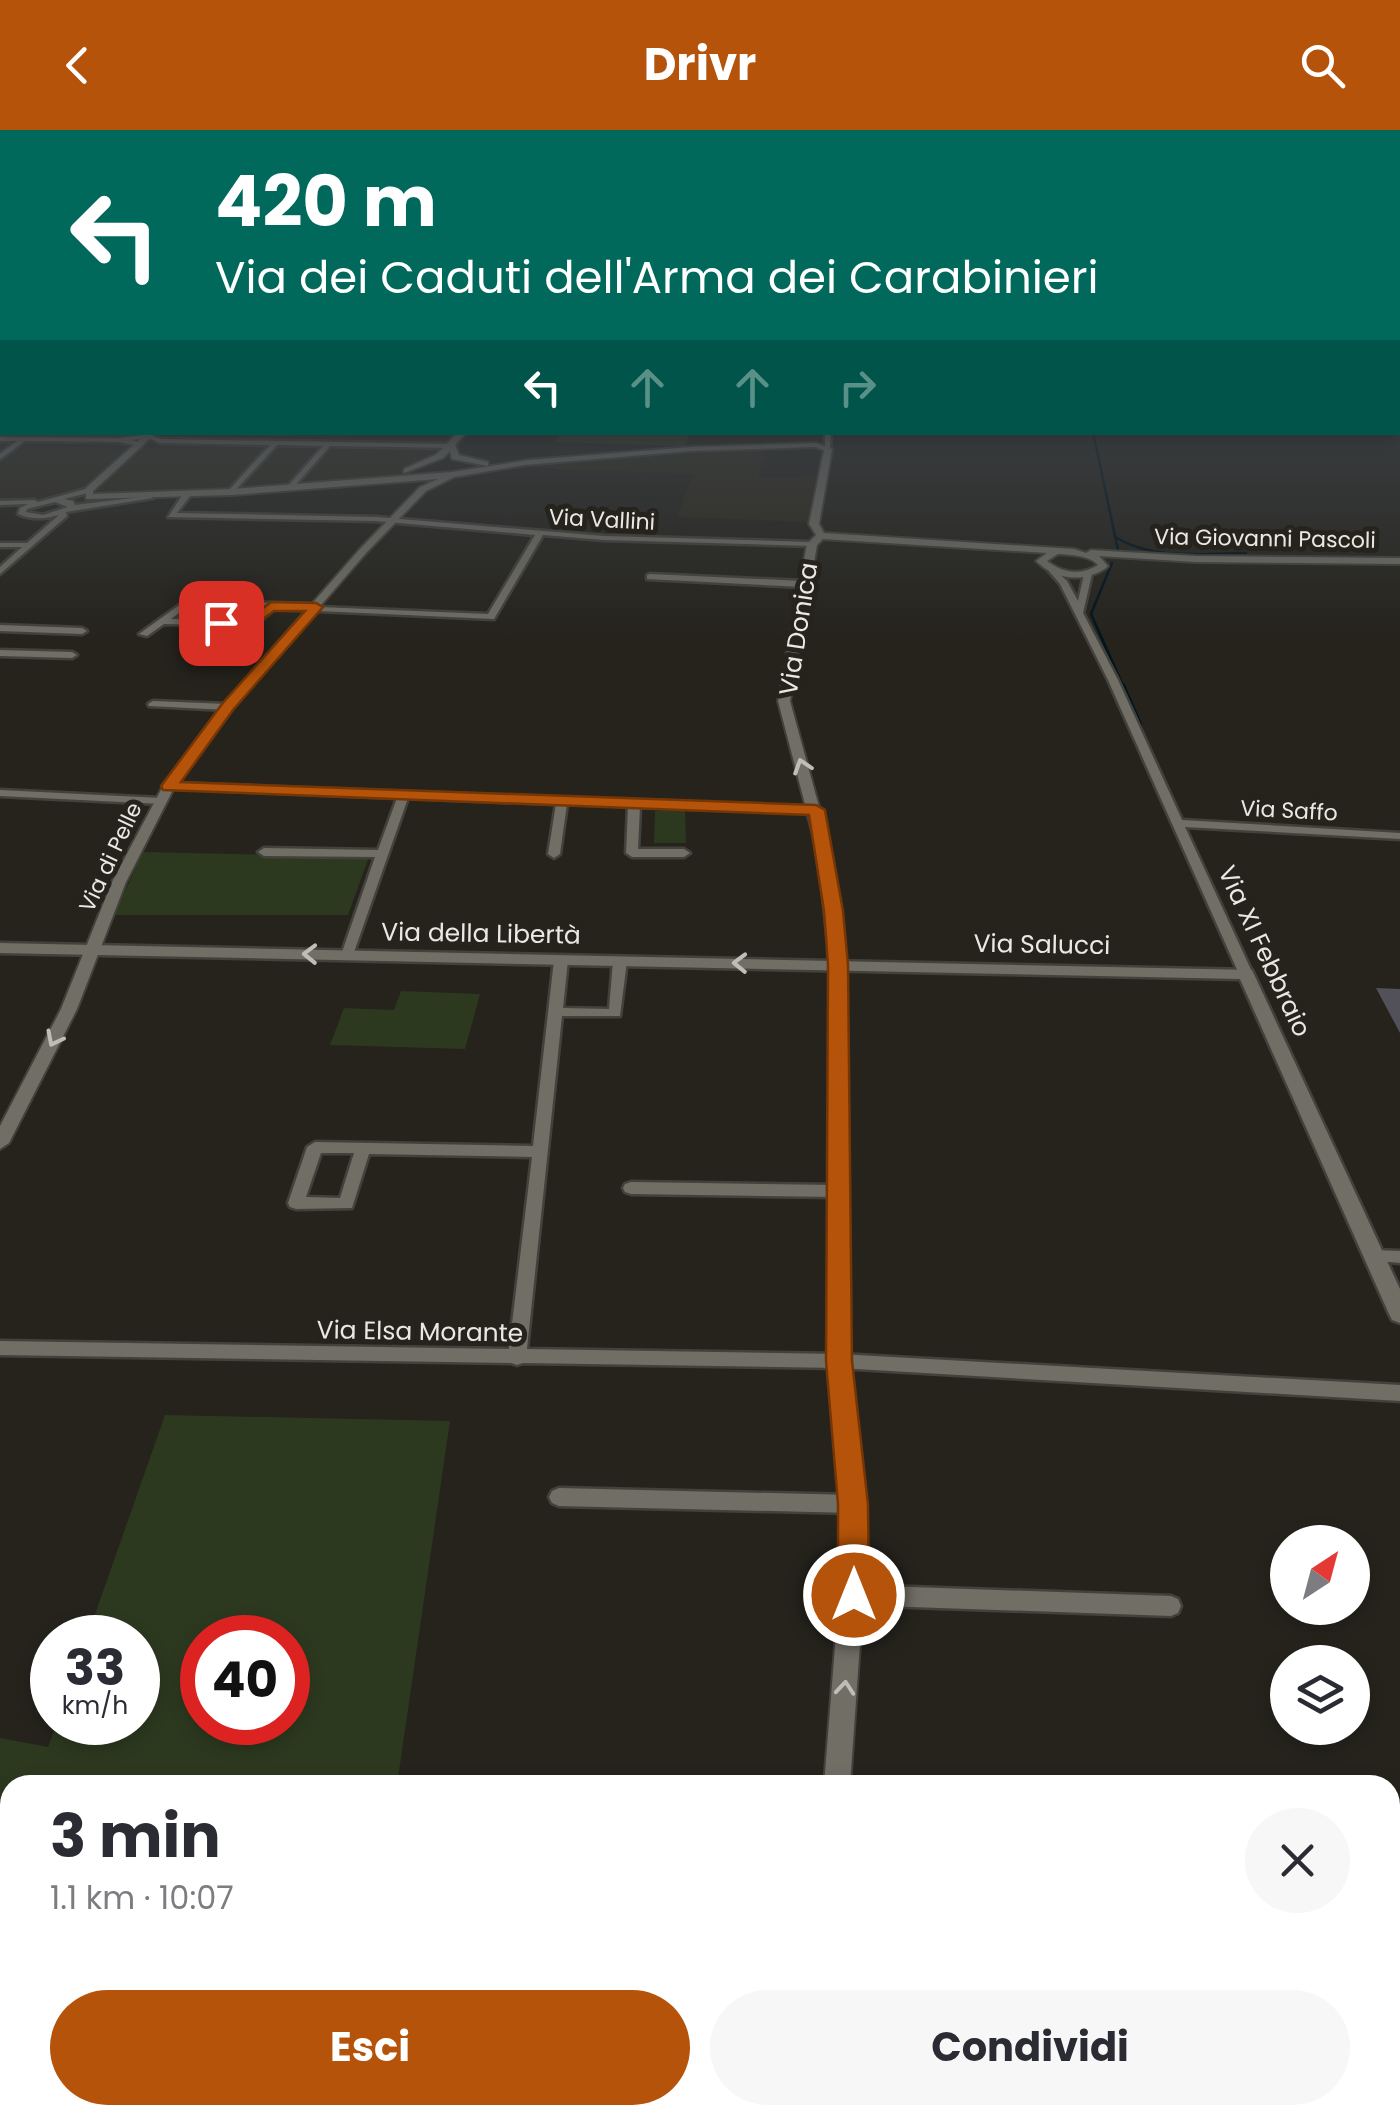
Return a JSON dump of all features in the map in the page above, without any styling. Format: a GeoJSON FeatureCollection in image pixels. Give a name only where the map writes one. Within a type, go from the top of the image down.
{"type":"FeatureCollection","features":[{"type":"Feature","properties":{"kind":"main road","name":"Via della Libertà"},"geometry":{"type":"LineString","coordinates":[[0,948],[91,957],[124,950],[838,965]]}},
{"type":"Feature","properties":{"kind":"main road","name":"Via Salucci"},"geometry":{"type":"LineString","coordinates":[[838,965],[1246,974]]}},
{"type":"Feature","properties":{"kind":"main road","name":"Via XI Febbraio"},"geometry":{"type":"LineString","coordinates":[[1246,974],[1400,1314]]}},
{"type":"Feature","properties":{"kind":"street"},"geometry":{"type":"LineString","coordinates":[[0,504],[57,500],[89,490],[132,452]]}},
{"type":"Feature","properties":{"kind":"street"},"geometry":{"type":"LineString","coordinates":[[232,492],[268,452]]}},
{"type":"Feature","properties":{"kind":"street"},"geometry":{"type":"LineString","coordinates":[[291,488],[321,452]]}},
{"type":"Feature","properties":{"kind":"street"},"geometry":{"type":"LineString","coordinates":[[362,480],[410,470],[442,452]]}},
{"type":"Feature","properties":{"kind":"street"},"geometry":{"type":"LineString","coordinates":[[450,452],[448,457],[456,468],[452,474]]}},
{"type":"Feature","properties":{"kind":"street"},"geometry":{"type":"LineString","coordinates":[[454,452],[455,457],[471,462],[667,452]]}},
{"type":"Feature","properties":{"kind":"street","name":"Via Donica"},"geometry":{"type":"LineString","coordinates":[[827,452],[814,524],[816,540],[803,584],[784,701],[816,810],[828,873],[838,965],[839,1361],[853,1504],[854,1595],[838,1775]]}},
{"type":"Feature","properties":{"kind":"street"},"geometry":{"type":"LineString","coordinates":[[89,490],[88,497],[92,498],[186,496],[452,474],[530,462]]}},
{"type":"Feature","properties":{"kind":"street","name":"Via di Pelle"},"geometry":{"type":"LineString","coordinates":[[0,1143],[91,957],[120,882],[169,786],[227,707],[392,520],[415,496],[452,474]]}},
{"type":"Feature","properties":{"kind":"street"},"geometry":{"type":"LineString","coordinates":[[362,480],[415,481],[420,486],[415,496]]}},
{"type":"Feature","properties":{"kind":"street","name":"Via Vallini"},"geometry":{"type":"LineString","coordinates":[[186,496],[171,515],[392,520],[540,533],[816,540]]}},
{"type":"Feature","properties":{"kind":"street"},"geometry":{"type":"LineString","coordinates":[[22,510],[25,516],[43,518],[149,498]]}},
{"type":"Feature","properties":{"kind":"street"},"geometry":{"type":"LineString","coordinates":[[0,571],[70,510],[70,503],[57,500]]}},
{"type":"Feature","properties":{"kind":"street"},"geometry":{"type":"LineString","coordinates":[[0,504],[22,510],[38,502]]}},
{"type":"Feature","properties":{"kind":"street"},"geometry":{"type":"LineString","coordinates":[[43,518],[51,526]]}},
{"type":"Feature","properties":{"kind":"street"},"geometry":{"type":"LineString","coordinates":[[144,634],[185,604],[491,617],[540,533]]}},
{"type":"Feature","properties":{"kind":"street","name":"Via Giovanni Pascoli"},"geometry":{"type":"LineString","coordinates":[[816,540],[1194,560],[1400,561]]}},
{"type":"Feature","properties":{"kind":"street"},"geometry":{"type":"LineString","coordinates":[[0,545],[29,545]]}},
{"type":"Feature","properties":{"kind":"street","name":"Via Giovanni Pascoli"},"geometry":{"type":"LineString","coordinates":[[994,547],[1048,568],[1088,574],[1102,568],[1102,562]]}},
{"type":"Feature","properties":{"kind":"street"},"geometry":{"type":"LineString","coordinates":[[1048,568],[1043,557],[1054,552]]}},
{"type":"Feature","properties":{"kind":"street","name":"Via Giovanni Pascoli"},"geometry":{"type":"LineString","coordinates":[[1074,552],[1102,562],[1130,554]]}},
{"type":"Feature","properties":{"kind":"street","name":"Via XI Febbraio"},"geometry":{"type":"LineString","coordinates":[[1048,568],[1064,583],[1080,611],[1246,974]]}},
{"type":"Feature","properties":{"kind":"street"},"geometry":{"type":"LineString","coordinates":[[1080,611],[1088,574]]}},
{"type":"Feature","properties":{"kind":"street"},"geometry":{"type":"LineString","coordinates":[[650,578],[803,584]]}},
{"type":"Feature","properties":{"kind":"street"},"geometry":{"type":"LineString","coordinates":[[229,647],[271,606]]}},
{"type":"Feature","properties":{"kind":"street"},"geometry":{"type":"LineString","coordinates":[[162,621],[251,624]]}},
{"type":"Feature","properties":{"kind":"street"},"geometry":{"type":"LineString","coordinates":[[0,628],[82,630]]}},
{"type":"Feature","properties":{"kind":"street"},"geometry":{"type":"LineString","coordinates":[[0,653],[72,655]]}},
{"type":"Feature","properties":{"kind":"street"},"geometry":{"type":"LineString","coordinates":[[153,704],[227,707]]}},
{"type":"Feature","properties":{"kind":"street"},"geometry":{"type":"LineString","coordinates":[[169,786],[816,810]]}},
{"type":"Feature","properties":{"kind":"street"},"geometry":{"type":"LineString","coordinates":[[0,793],[161,801]]}},
{"type":"Feature","properties":{"kind":"street"},"geometry":{"type":"LineString","coordinates":[[347,955],[402,796]]}},
{"type":"Feature","properties":{"kind":"street"},"geometry":{"type":"LineString","coordinates":[[554,854],[562,802]]}},
{"type":"Feature","properties":{"kind":"street"},"geometry":{"type":"LineString","coordinates":[[634,805],[632,854],[684,853]]}},
{"type":"Feature","properties":{"kind":"street","name":"Via Saffo"},"geometry":{"type":"LineString","coordinates":[[1176,824],[1400,836]]}},
{"type":"Feature","properties":{"kind":"street"},"geometry":{"type":"LineString","coordinates":[[264,852],[382,854]]}},
{"type":"Feature","properties":{"kind":"street"},"geometry":{"type":"LineString","coordinates":[[517,1358],[561,960]]}},
{"type":"Feature","properties":{"kind":"street"},"geometry":{"type":"LineString","coordinates":[[555,1012],[615,1013],[620,961]]}},
{"type":"Feature","properties":{"kind":"street"},"geometry":{"type":"LineString","coordinates":[[362,1148],[346,1204],[296,1203],[315,1147],[362,1148],[540,1152]]}},
{"type":"Feature","properties":{"kind":"street"},"geometry":{"type":"LineString","coordinates":[[631,1188],[836,1191]]}},
{"type":"Feature","properties":{"kind":"street"},"geometry":{"type":"LineString","coordinates":[[1374,1256],[1400,1257]]}},
{"type":"Feature","properties":{"kind":"street","name":"Via Elsa Morante"},"geometry":{"type":"LineString","coordinates":[[0,1348],[839,1361],[1400,1392]]}},
{"type":"Feature","properties":{"kind":"street"},"geometry":{"type":"LineString","coordinates":[[559,1497],[853,1504]]}},
{"type":"Feature","properties":{"kind":"street"},"geometry":{"type":"LineString","coordinates":[[854,1595],[1172,1606]]}},
{"type":"Feature","properties":{"kind":"shaded area"},"geometry":{"type":"Polygon","coordinates":[[[0,452],[453,452],[384,481],[126,502],[0,504],[0,452]]]}},
{"type":"Feature","properties":{"kind":"shaded area"},"geometry":{"type":"Polygon","coordinates":[[[711,452],[766,452],[758,477],[798,478],[816,474],[808,522],[677,517],[693,474],[508,467],[711,452]]]}},
{"type":"Feature","properties":{"kind":"green space"},"geometry":{"type":"Polygon","coordinates":[[[655,811],[685,811],[686,843],[654,843],[655,811]]]}},
{"type":"Feature","properties":{"kind":"green space"},"geometry":{"type":"Polygon","coordinates":[[[143,852],[369,857],[348,915],[114,915],[143,852]]]}},
{"type":"Feature","properties":{"kind":"green space"},"geometry":{"type":"Polygon","coordinates":[[[401,991],[480,994],[465,1049],[330,1045],[344,1008],[394,1010],[401,991]]]}},
{"type":"Feature","properties":{"kind":"green space"},"geometry":{"type":"Polygon","coordinates":[[[165,1415],[450,1421],[398,1775],[0,1775],[0,1738],[48,1747],[160,1745],[160,1615],[95,1615],[165,1415]]]}},
{"type":"Feature","properties":{"kind":"building"},"geometry":{"type":"Polygon","coordinates":[[[1376,988],[1400,989],[1400,1033],[1376,988]]]}},
{"type":"Feature","properties":{"kind":"waterway"},"geometry":{"type":"LineString","coordinates":[[1097,452],[1115,537]]}},
{"type":"Feature","properties":{"kind":"waterway"},"geometry":{"type":"LineString","coordinates":[[1115,537],[1162,553],[1246,553]]}},
{"type":"Feature","properties":{"kind":"waterway"},"geometry":{"type":"LineString","coordinates":[[1115,537],[1118,550]]}},
{"type":"Feature","properties":{"kind":"waterway"},"geometry":{"type":"LineString","coordinates":[[1112,563],[1091,614],[1124,688]]}},
{"type":"Feature","properties":{"kind":"waterway"},"geometry":{"type":"LineString","coordinates":[[1123,685],[1140,724]]}},
{"type":"Feature","properties":{"kind":"route"},"geometry":{"type":"LineString","coordinates":[[221,623],[251,624],[271,606],[316,607],[227,707],[169,786],[816,810],[826,854],[838,965],[839,1361],[853,1504],[854,1595]]}}]}
